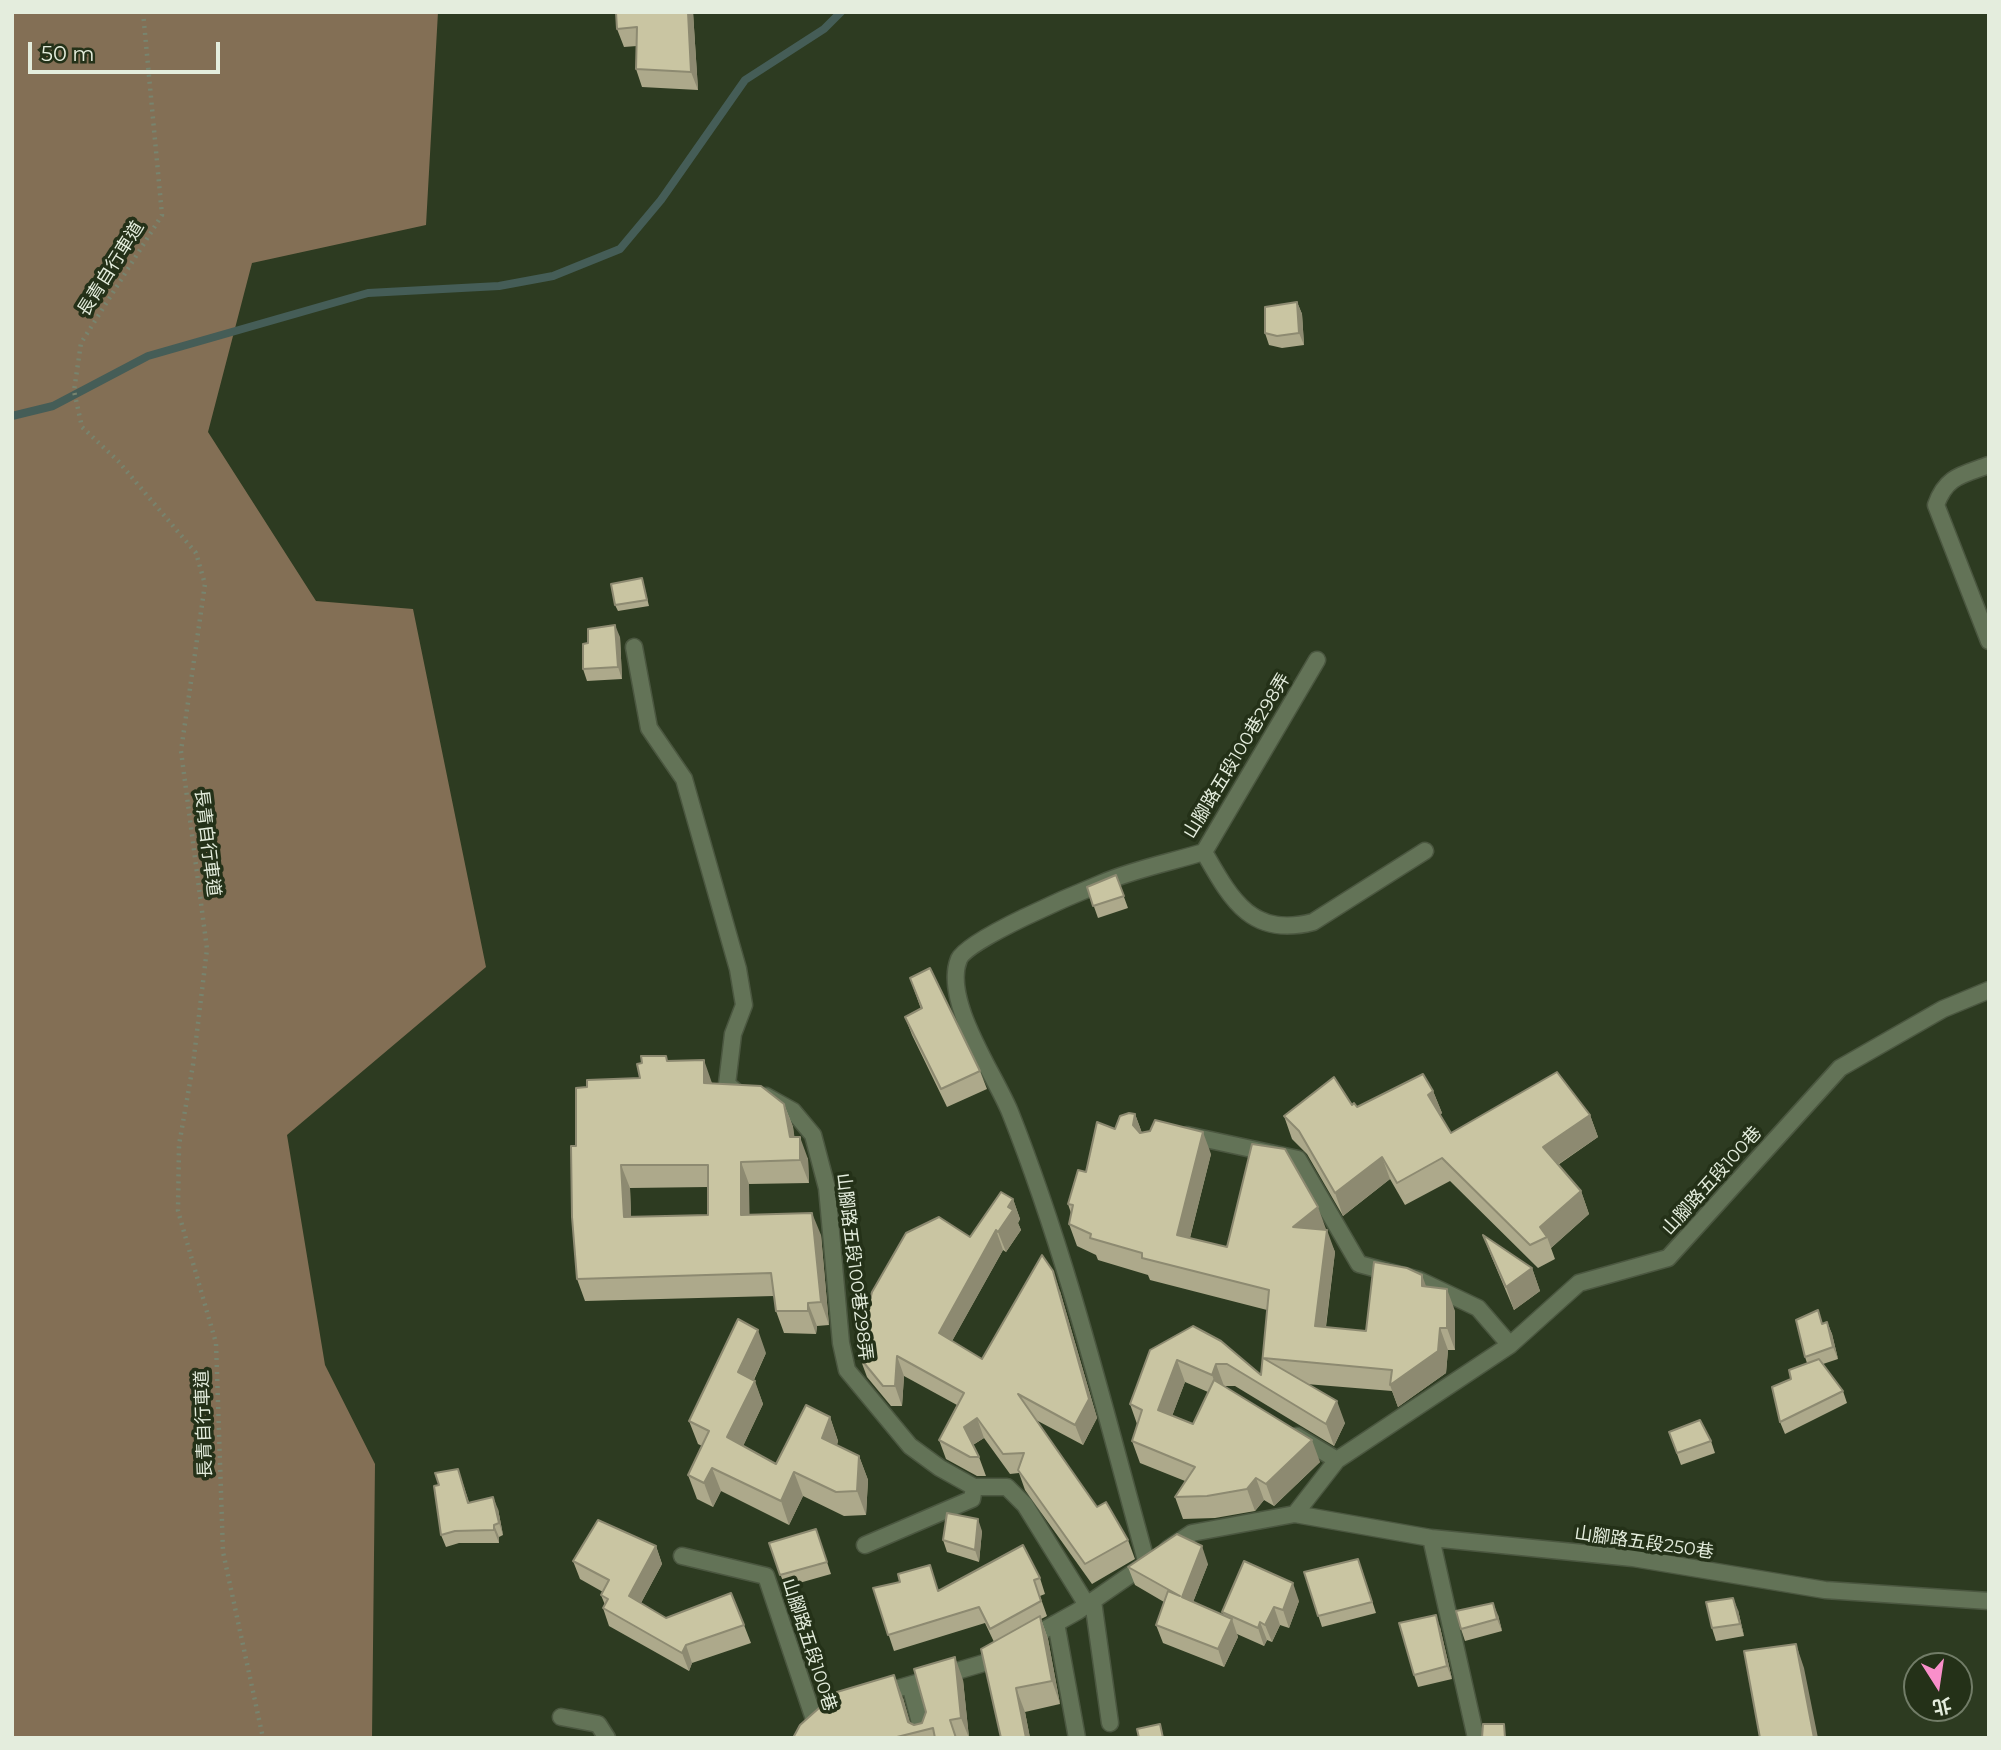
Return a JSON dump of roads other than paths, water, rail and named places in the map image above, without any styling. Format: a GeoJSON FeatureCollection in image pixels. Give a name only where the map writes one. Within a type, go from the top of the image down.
{"type":"FeatureCollection","features":[{"type":"Feature","properties":{"kind":"lane"},"geometry":{"type":"LineString","coordinates":[[1989,465],[1960,475],[1942,486],[1936,505],[1989,641]]}},
{"type":"Feature","properties":{"kind":"lane","name":"山腳路五段100巷298弄"},"geometry":{"type":"LineString","coordinates":[[634,647],[649,728],[684,779],[738,970],[744,1005],[733,1034],[727,1084],[736,1095],[771,1096],[793,1111],[813,1135],[827,1188],[841,1343],[847,1370],[910,1446],[940,1468],[974,1487],[1007,1487],[1025,1505],[1090,1603]]}},
{"type":"Feature","properties":{"kind":"lane","name":"山腳路五段100巷298弄"},"geometry":{"type":"LineString","coordinates":[[1147,1564],[1071,1290],[1011,1115],[966,1021],[955,978],[959,958],[977,941],[1104,882],[1204,852],[1317,660]]}},
{"type":"Feature","properties":{"kind":"lane"},"geometry":{"type":"LineString","coordinates":[[1204,852],[1233,902],[1272,926],[1292,928],[1313,922],[1425,851]]}},
{"type":"Feature","properties":{"kind":"lane","name":"山腳路五段100巷"},"geometry":{"type":"LineString","coordinates":[[1295,1514],[1336,1460],[1510,1345],[1579,1283],[1668,1258],[1840,1068],[1943,1009],[1989,990]]}},
{"type":"Feature","properties":{"kind":"lane"},"geometry":{"type":"LineString","coordinates":[[1170,1131],[1298,1160],[1359,1264],[1419,1280],[1478,1308],[1510,1345]]}},
{"type":"Feature","properties":{"kind":"lane"},"geometry":{"type":"LineString","coordinates":[[1277,1424],[1336,1460]]}},
{"type":"Feature","properties":{"kind":"lane"},"geometry":{"type":"LineString","coordinates":[[865,1545],[971,1499],[974,1487]]}},
{"type":"Feature","properties":{"kind":"lane"},"geometry":{"type":"LineString","coordinates":[[864,1699],[984,1663],[1090,1603],[1192,1533],[1295,1514]]}},
{"type":"Feature","properties":{"kind":"lane","name":"山腳路五段250巷"},"geometry":{"type":"LineString","coordinates":[[1295,1514],[1431,1538],[1633,1558],[1825,1590],[1989,1601]]}},
{"type":"Feature","properties":{"kind":"lane"},"geometry":{"type":"LineString","coordinates":[[1431,1538],[1476,1738]]}},
{"type":"Feature","properties":{"kind":"lane","name":"山腳路五段100巷"},"geometry":{"type":"LineString","coordinates":[[682,1556],[766,1576],[811,1733]]}},
{"type":"Feature","properties":{"kind":"lane"},"geometry":{"type":"LineString","coordinates":[[1090,1603],[1110,1723]]}},
{"type":"Feature","properties":{"kind":"lane"},"geometry":{"type":"LineString","coordinates":[[1056,1623],[1077,1738]]}},
{"type":"Feature","properties":{"kind":"lane"},"geometry":{"type":"LineString","coordinates":[[910,1685],[924,1738]]}},
{"type":"Feature","properties":{"kind":"lane"},"geometry":{"type":"LineString","coordinates":[[811,1733],[832,1713]]}},
{"type":"Feature","properties":{"kind":"lane"},"geometry":{"type":"LineString","coordinates":[[561,1717],[598,1724],[607,1738]]}},
{"type":"Feature","properties":{"kind":"waterway"},"geometry":{"type":"LineString","coordinates":[[12,416],[53,406],[148,356],[368,293],[499,286],[553,276],[620,249],[661,200],[745,80],[824,29],[841,12]]}}]}
